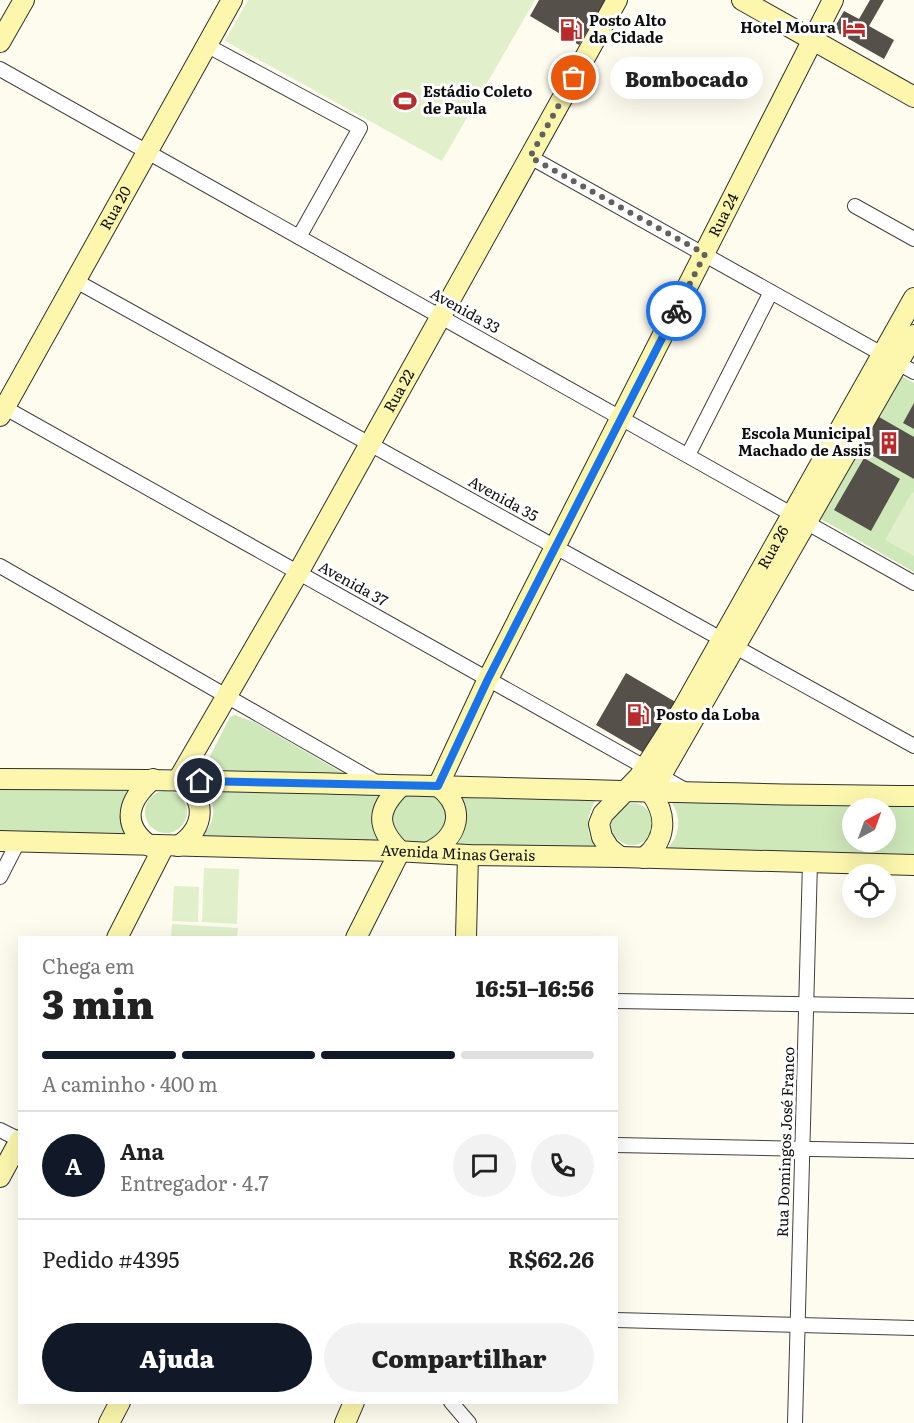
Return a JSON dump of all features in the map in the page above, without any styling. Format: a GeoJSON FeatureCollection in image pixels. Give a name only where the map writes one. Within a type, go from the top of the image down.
{"type":"FeatureCollection","features":[{"type":"Feature","properties":{"kind":"street"},"geometry":{"type":"LineString","coordinates":[[0,42],[24,0]]}},
{"type":"Feature","properties":{"kind":"street","name":"Rua 20"},"geometry":{"type":"LineString","coordinates":[[2,410],[232,0]]}},
{"type":"Feature","properties":{"kind":"street","name":"Rua 22"},"geometry":{"type":"LineString","coordinates":[[178,780],[298,573],[617,0]]}},
{"type":"Feature","properties":{"kind":"street"},"geometry":{"type":"LineString","coordinates":[[742,0],[914,97]]}},
{"type":"Feature","properties":{"kind":"street","name":"Rua 24"},"geometry":{"type":"LineString","coordinates":[[438,786],[488,679],[833,0]]}},
{"type":"Feature","properties":{"kind":"street"},"geometry":{"type":"LineString","coordinates":[[208,46],[360,128],[299,237]]}},
{"type":"Feature","properties":{"kind":"street","name":"Avenida 33"},"geometry":{"type":"LineString","coordinates":[[0,69],[914,583]]}},
{"type":"Feature","properties":{"kind":"street"},"geometry":{"type":"LineString","coordinates":[[530,157],[898,363]]}},
{"type":"Feature","properties":{"kind":"street"},"geometry":{"type":"LineString","coordinates":[[855,206],[914,239]]}},
{"type":"Feature","properties":{"kind":"street","name":"Avenida 35"},"geometry":{"type":"LineString","coordinates":[[76,281],[914,746]]}},
{"type":"Feature","properties":{"kind":"street"},"geometry":{"type":"LineString","coordinates":[[688,456],[771,292]]}},
{"type":"Feature","properties":{"kind":"street","name":"Rua 26"},"geometry":{"type":"LineString","coordinates":[[898,363],[914,298]]}},
{"type":"Feature","properties":{"kind":"street","name":"Rua 26"},"geometry":{"type":"LineString","coordinates":[[626,792],[654,771],[846,436],[898,363],[914,335]]}},
{"type":"Feature","properties":{"kind":"street","name":"Avenida 37"},"geometry":{"type":"LineString","coordinates":[[2,410],[689,792]]}},
{"type":"Feature","properties":{"kind":"street"},"geometry":{"type":"LineString","coordinates":[[0,566],[226,697],[392,786]]}},
{"type":"Feature","properties":{"kind":"street","name":"Rua 26"},"geometry":{"type":"LineString","coordinates":[[651,793],[654,771]]}},
{"type":"Feature","properties":{"kind":"street"},"geometry":{"type":"LineString","coordinates":[[0,779],[153,779],[651,793],[913,794]]}},
{"type":"Feature","properties":{"kind":"street"},"geometry":{"type":"LineString","coordinates":[[153,779],[136,796],[131,812],[133,828],[143,841],[164,846],[192,836],[200,814],[193,792],[178,780]]}},
{"type":"Feature","properties":{"kind":"street"},"geometry":{"type":"LineString","coordinates":[[357,936],[400,851],[388,839],[382,828],[386,805],[392,794],[392,786]]}},
{"type":"Feature","properties":{"kind":"street"},"geometry":{"type":"LineString","coordinates":[[429,852],[448,840],[456,821],[453,801],[447,792],[438,786]]}},
{"type":"Feature","properties":{"kind":"street"},"geometry":{"type":"LineString","coordinates":[[620,857],[609,848],[602,837],[599,824],[607,809],[626,792]]}},
{"type":"Feature","properties":{"kind":"street"},"geometry":{"type":"LineString","coordinates":[[644,858],[658,843],[663,825],[659,805],[651,793]]}},
{"type":"Feature","properties":{"kind":"street"},"geometry":{"type":"LineString","coordinates":[[0,877],[9,841]]}},
{"type":"Feature","properties":{"kind":"street","name":"Avenida Minas Gerais"},"geometry":{"type":"LineString","coordinates":[[9,841],[400,851],[468,855],[914,865]]}},
{"type":"Feature","properties":{"kind":"street"},"geometry":{"type":"LineString","coordinates":[[118,936],[164,846]]}},
{"type":"Feature","properties":{"kind":"street"},"geometry":{"type":"LineString","coordinates":[[466,936],[468,855]]}},
{"type":"Feature","properties":{"kind":"street","name":"Rua Domingos José Franco"},"geometry":{"type":"LineString","coordinates":[[795,1423],[810,862]]}},
{"type":"Feature","properties":{"kind":"street"},"geometry":{"type":"LineString","coordinates":[[618,1001],[914,1006]]}},
{"type":"Feature","properties":{"kind":"street"},"geometry":{"type":"LineString","coordinates":[[0,1130],[18,1139]]}},
{"type":"Feature","properties":{"kind":"street"},"geometry":{"type":"LineString","coordinates":[[0,1177],[18,1144]]}},
{"type":"Feature","properties":{"kind":"street"},"geometry":{"type":"LineString","coordinates":[[618,1145],[914,1151]]}},
{"type":"Feature","properties":{"kind":"street"},"geometry":{"type":"LineString","coordinates":[[618,1320],[914,1328]]}},
{"type":"Feature","properties":{"kind":"street"},"geometry":{"type":"LineString","coordinates":[[109,1423],[119,1404]]}},
{"type":"Feature","properties":{"kind":"street"},"geometry":{"type":"LineString","coordinates":[[345,1423],[353,1404]]}},
{"type":"Feature","properties":{"kind":"street"},"geometry":{"type":"LineString","coordinates":[[453,1404],[469,1423]]}},
{"type":"Feature","properties":{"kind":"green space","name":"Estádio Coleto de Paula"},"geometry":{"type":"Polygon","coordinates":[[[248,0],[535,0],[442,161],[225,41],[248,0]]]}},
{"type":"Feature","properties":{"kind":"green space"},"geometry":{"type":"Polygon","coordinates":[[[900,375],[914,383],[914,572],[819,518],[900,375]]]}},
{"type":"Feature","properties":{"kind":"green space"},"geometry":{"type":"Polygon","coordinates":[[[912,492],[914,493],[914,556],[885,540],[912,492]]]}},
{"type":"Feature","properties":{"kind":"green space"},"geometry":{"type":"Polygon","coordinates":[[[235,715],[254,722],[348,776],[207,772],[204,768],[230,717],[235,715]]]}},
{"type":"Feature","properties":{"kind":"green space"},"geometry":{"type":"Polygon","coordinates":[[[0,781],[131,785],[122,805],[122,817],[130,838],[0,835],[0,781]]]}},
{"type":"Feature","properties":{"kind":"green space"},"geometry":{"type":"Polygon","coordinates":[[[204,787],[386,791],[386,844],[199,839],[209,827],[213,814],[212,801],[204,787]]]}},
{"type":"Feature","properties":{"kind":"green space"},"geometry":{"type":"Polygon","coordinates":[[[166,791],[174,792],[181,797],[186,804],[186,820],[181,827],[174,832],[166,833],[158,832],[151,827],[146,820],[145,812],[146,804],[151,797],[158,792],[166,791]]]}},
{"type":"Feature","properties":{"kind":"green space"},"geometry":{"type":"Polygon","coordinates":[[[408,792],[435,795],[450,816],[432,845],[406,845],[390,829],[389,808],[408,792]]]}},
{"type":"Feature","properties":{"kind":"green space"},"geometry":{"type":"Polygon","coordinates":[[[452,793],[598,797],[591,810],[588,824],[590,837],[597,850],[447,846],[452,793]]]}},
{"type":"Feature","properties":{"kind":"green space"},"geometry":{"type":"Polygon","coordinates":[[[669,799],[842,803],[842,852],[896,852],[896,804],[914,804],[914,857],[664,852],[677,833],[677,812],[669,799]]]}},
{"type":"Feature","properties":{"kind":"green space"},"geometry":{"type":"Polygon","coordinates":[[[632,803],[640,804],[647,809],[652,816],[652,832],[647,839],[640,844],[632,845],[624,844],[617,839],[612,832],[611,824],[612,816],[617,809],[624,804],[632,803]]]}},
{"type":"Feature","properties":{"kind":"green space"},"geometry":{"type":"Polygon","coordinates":[[[204,868],[239,869],[237,924],[202,922],[204,868]]]}},
{"type":"Feature","properties":{"kind":"green space"},"geometry":{"type":"Polygon","coordinates":[[[174,886],[199,887],[198,922],[172,921],[174,886]]]}},
{"type":"Feature","properties":{"kind":"green space"},"geometry":{"type":"Polygon","coordinates":[[[172,924],[238,928],[237,936],[171,936],[172,924]]]}},
{"type":"Feature","properties":{"kind":"building","name":"Posto Alto da Cidade"},"geometry":{"type":"Polygon","coordinates":[[[539,0],[606,0],[579,45],[530,16],[539,0]]]}},
{"type":"Feature","properties":{"kind":"building","name":"Hotel Moura"},"geometry":{"type":"Polygon","coordinates":[[[870,0],[884,0],[869,26],[894,40],[884,59],[833,30],[844,11],[859,19],[870,0]]]}},
{"type":"Feature","properties":{"kind":"building"},"geometry":{"type":"Polygon","coordinates":[[[914,403],[914,429],[903,423],[914,403]]]}},
{"type":"Feature","properties":{"kind":"building","name":"Escola Municipal Machado de Assis"},"geometry":{"type":"Polygon","coordinates":[[[879,417],[914,437],[914,479],[861,449],[879,417]]]}},
{"type":"Feature","properties":{"kind":"building"},"geometry":{"type":"Polygon","coordinates":[[[864,458],[900,479],[871,531],[834,510],[864,458]]]}},
{"type":"Feature","properties":{"kind":"building","name":"Posto da Loba"},"geometry":{"type":"Polygon","coordinates":[[[626,673],[679,704],[649,756],[596,725],[626,673]]]}},
{"type":"Feature","properties":{"kind":"way so far"},"geometry":{"type":"LineString","coordinates":[[574,78],[530,157],[705,254],[676,311]]}},
{"type":"Feature","properties":{"kind":"place","name":"Hotel Moura"},"geometry":{"type":"Point","coordinates":[854,28]}},
{"type":"Feature","properties":{"kind":"place","name":"Posto Alto da Cidade"},"geometry":{"type":"Point","coordinates":[571,30]}},
{"type":"Feature","properties":{"kind":"place","name":"Bombocado"},"geometry":{"type":"Point","coordinates":[574,78]}},
{"type":"Feature","properties":{"kind":"place","name":"Estádio Coleto de Paula"},"geometry":{"type":"Point","coordinates":[405,101]}},
{"type":"Feature","properties":{"kind":"place","name":"Escola Municipal Machado de Assis"},"geometry":{"type":"Point","coordinates":[889,443]}},
{"type":"Feature","properties":{"kind":"place","name":"Posto da Loba"},"geometry":{"type":"Point","coordinates":[638,715]}},
{"type":"Feature","properties":{"kind":"route"},"geometry":{"type":"LineString","coordinates":[[200,781],[438,786],[488,679],[676,311]]}}]}
